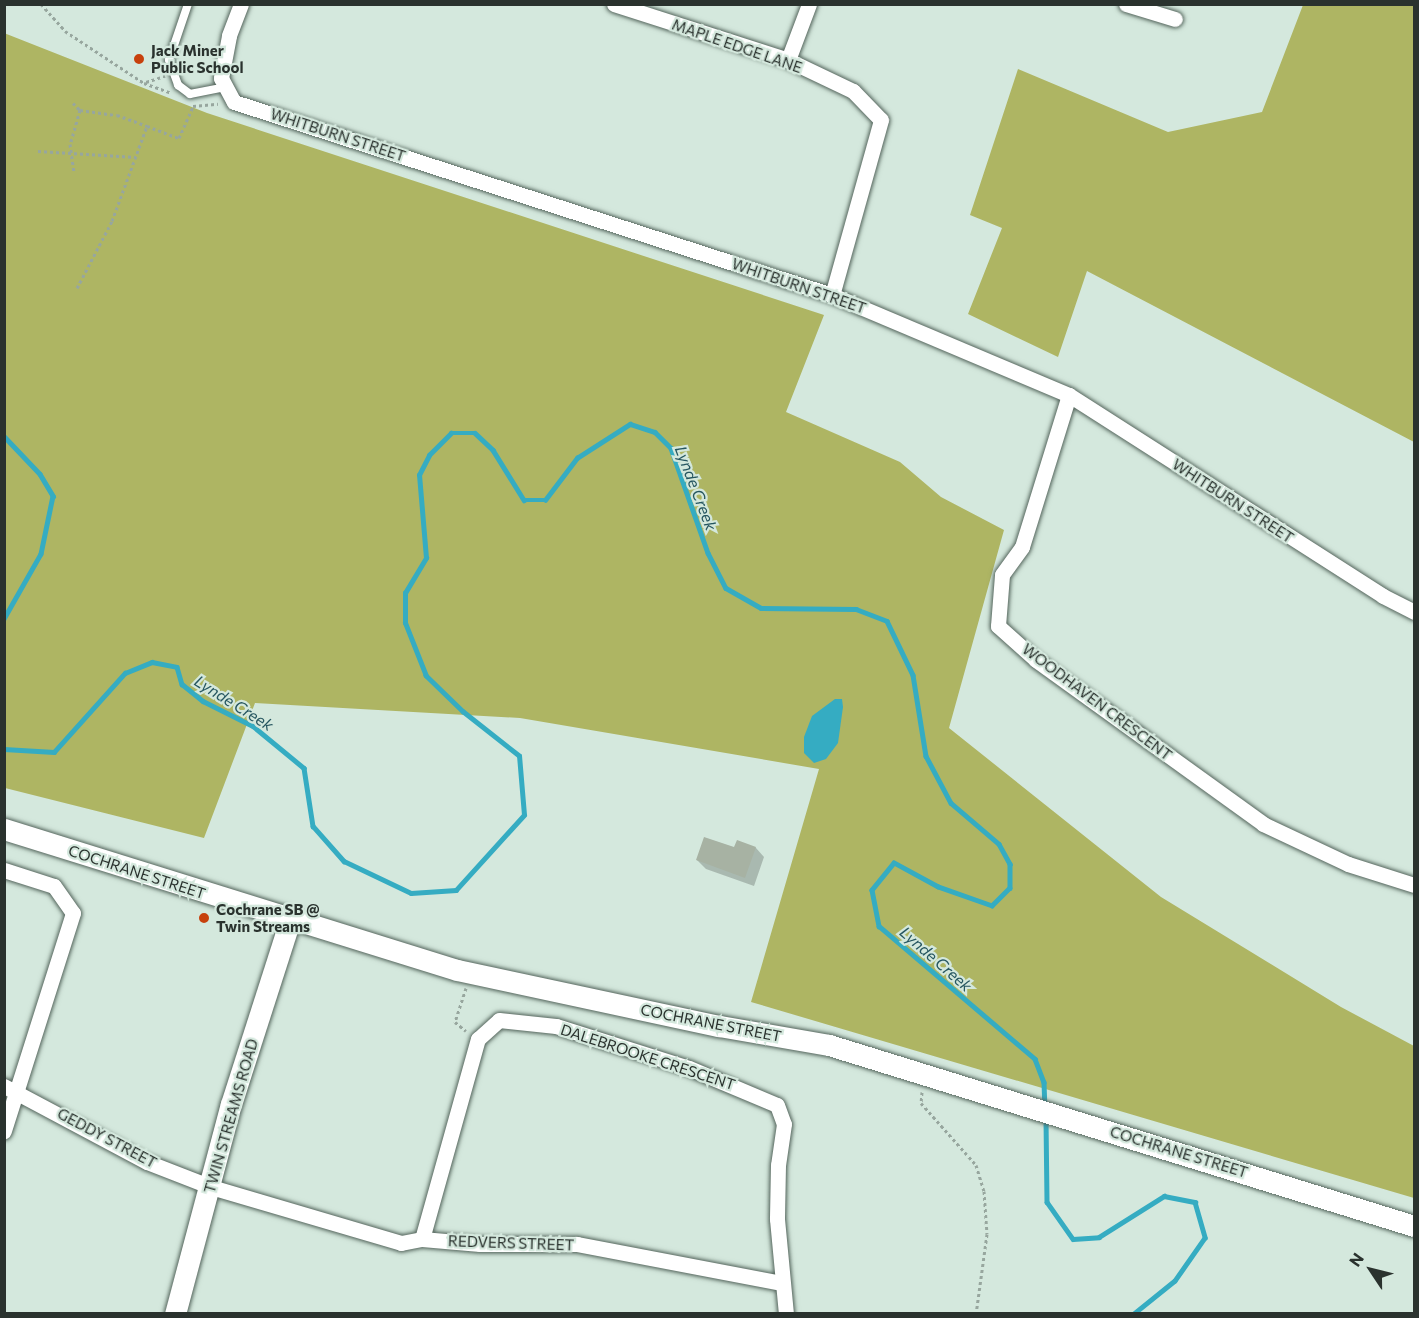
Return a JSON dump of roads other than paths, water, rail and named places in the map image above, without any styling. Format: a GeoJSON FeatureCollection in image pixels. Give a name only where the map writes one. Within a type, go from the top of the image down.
{"type":"FeatureCollection","features":[{"type":"Feature","properties":{"kind":"street"},"geometry":{"type":"LineString","coordinates":[[226,87],[221,78],[229,36],[241,4]]}},
{"type":"Feature","properties":{"kind":"street","name":"MAPLE EDGE LANE"},"geometry":{"type":"LineString","coordinates":[[614,4],[788,60],[853,91],[881,120],[832,295]]}},
{"type":"Feature","properties":{"kind":"street"},"geometry":{"type":"LineString","coordinates":[[788,60],[809,4]]}},
{"type":"Feature","properties":{"kind":"street"},"geometry":{"type":"LineString","coordinates":[[1126,4],[1175,19]]}},
{"type":"Feature","properties":{"kind":"street","name":"WHITBURN STREET"},"geometry":{"type":"LineString","coordinates":[[226,87],[234,102],[832,295],[1069,395],[1383,596],[1414,612]]}},
{"type":"Feature","properties":{"kind":"street","name":"WOODHAVEN CRESCENT"},"geometry":{"type":"LineString","coordinates":[[1069,395],[1022,547],[1002,574],[998,626],[1036,660],[1263,824],[1348,864],[1414,885]]}},
{"type":"Feature","properties":{"kind":"street","name":"COCHRANE STREET"},"geometry":{"type":"LineString","coordinates":[[4,829],[290,920],[471,972],[719,1026],[829,1045],[924,1072],[1414,1226]]}},
{"type":"Feature","properties":{"kind":"street"},"geometry":{"type":"LineString","coordinates":[[4,870],[54,886],[73,913],[9,1088],[4,1131]]}},
{"type":"Feature","properties":{"kind":"street","name":"TWIN STREAMS ROAD"},"geometry":{"type":"LineString","coordinates":[[175,1314],[211,1187],[231,1104],[290,920]]}},
{"type":"Feature","properties":{"kind":"street","name":"DALEBROOKE CRESCENT"},"geometry":{"type":"LineString","coordinates":[[422,1239],[478,1038],[499,1020],[556,1026],[689,1068],[777,1105],[784,1124],[778,1165],[781,1283],[786,1314]]}},
{"type":"Feature","properties":{"kind":"street","name":"GEDDY STREET"},"geometry":{"type":"LineString","coordinates":[[9,1088],[147,1162],[211,1187]]}},
{"type":"Feature","properties":{"kind":"street","name":"REDVERS STREET"},"geometry":{"type":"LineString","coordinates":[[211,1187],[401,1242],[422,1239],[480,1244],[577,1244],[781,1283]]}},
{"type":"Feature","properties":{"kind":"lane"},"geometry":{"type":"LineString","coordinates":[[188,4],[169,60],[178,85],[190,94],[226,87]]}},
{"type":"Feature","properties":{"kind":"water"},"geometry":{"type":"Polygon","coordinates":[[[835,699],[842,699],[843,707],[838,743],[826,759],[814,763],[804,753],[804,737],[812,716],[835,699]]]}},
{"type":"Feature","properties":{"kind":"waterway","name":"Lynde Creek"},"geometry":{"type":"LineString","coordinates":[[4,749],[54,752],[125,673],[152,662],[177,667],[182,684],[203,701],[253,726],[304,768],[313,826],[344,861],[411,893],[456,890],[524,815],[519,756],[463,712],[426,676],[405,623],[405,593],[426,558],[419,475],[429,455],[451,433],[475,433],[493,450],[524,500],[545,500],[577,458],[630,424],[655,432],[671,448],[708,553],[726,588],[761,608],[856,609],[887,621],[913,675],[926,756],[951,803],[999,844],[1010,864],[1010,888],[992,906],[938,887],[894,863],[872,890],[879,926],[1035,1059],[1044,1082],[1045,1105]]}},
{"type":"Feature","properties":{"kind":"waterway","name":"Lynde Creek"},"geometry":{"type":"LineString","coordinates":[[4,436],[40,474],[53,496],[41,554],[4,619]]}},
{"type":"Feature","properties":{"kind":"waterway","name":"Lynde Creek"},"geometry":{"type":"LineString","coordinates":[[1046,1119],[1047,1202],[1073,1239],[1099,1237],[1164,1196],[1195,1202],[1205,1238],[1175,1281],[1134,1314]]}},
{"type":"Feature","properties":{"kind":"place","name":"Jack Miner Public School"},"geometry":{"type":"Point","coordinates":[139,59]}},
{"type":"Feature","properties":{"kind":"place","name":"Cochrane SB @ Twin Streams"},"geometry":{"type":"Point","coordinates":[204,918]}}]}
